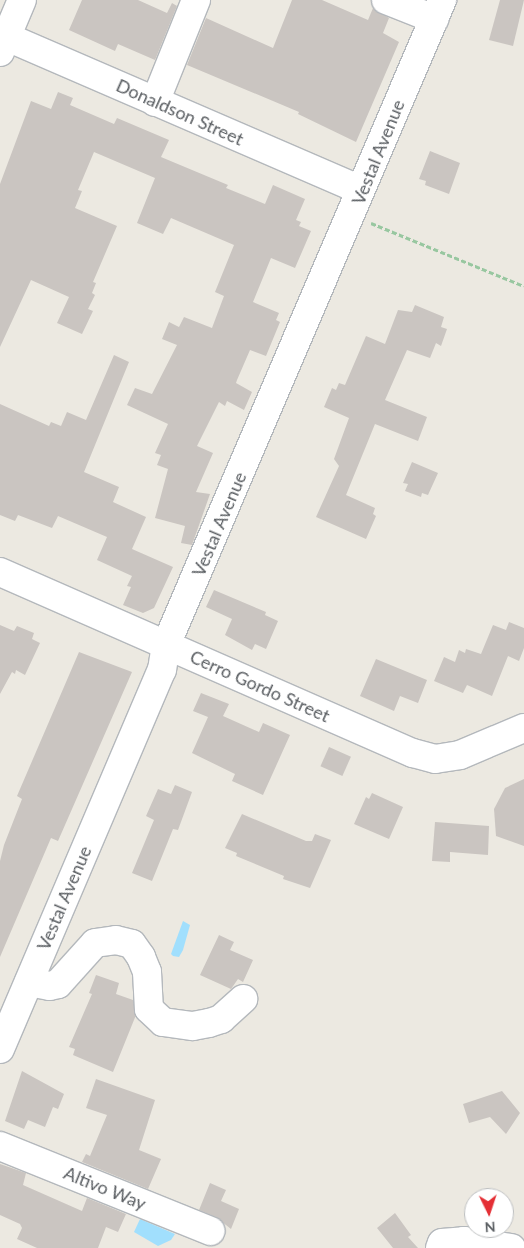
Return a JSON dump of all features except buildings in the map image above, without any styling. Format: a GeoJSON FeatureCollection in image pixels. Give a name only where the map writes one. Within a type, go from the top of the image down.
{"type":"FeatureCollection","features":[{"type":"Feature","properties":{"kind":"street"},"geometry":{"type":"LineString","coordinates":[[2,41],[22,0]]}},
{"type":"Feature","properties":{"kind":"street"},"geometry":{"type":"LineString","coordinates":[[155,102],[196,0]]}},
{"type":"Feature","properties":{"kind":"street"},"geometry":{"type":"LineString","coordinates":[[386,0],[438,10]]}},
{"type":"Feature","properties":{"kind":"street","name":"Vestal Avenue"},"geometry":{"type":"LineString","coordinates":[[0,1050],[162,670],[166,645],[352,216],[360,190],[438,10]]}},
{"type":"Feature","properties":{"kind":"street","name":"Donaldson Street"},"geometry":{"type":"LineString","coordinates":[[2,41],[155,102],[360,190]]}},
{"type":"Feature","properties":{"kind":"street","name":"Cerro Gordo Street"},"geometry":{"type":"LineString","coordinates":[[0,572],[413,753],[434,759],[460,755],[524,727]]}},
{"type":"Feature","properties":{"kind":"street"},"geometry":{"type":"LineString","coordinates":[[29,982],[50,986],[58,984],[95,943],[116,940],[132,944],[142,957],[147,972],[149,1009],[163,1022],[193,1026],[209,1023],[221,1019],[243,1000]]}},
{"type":"Feature","properties":{"kind":"street","name":"Altivo Way"},"geometry":{"type":"LineString","coordinates":[[0,1146],[210,1231]]}},
{"type":"Feature","properties":{"kind":"street"},"geometry":{"type":"LineString","coordinates":[[456,1246],[511,1248]]}},
{"type":"Feature","properties":{"kind":"path"},"geometry":{"type":"LineString","coordinates":[[352,216],[524,286]]}},
{"type":"Feature","properties":{"kind":"water"},"geometry":{"type":"Polygon","coordinates":[[[183,921],[190,925],[183,950],[179,957],[173,956],[171,954],[183,921]]]}},
{"type":"Feature","properties":{"kind":"water"},"geometry":{"type":"Polygon","coordinates":[[[140,1219],[175,1234],[171,1240],[158,1246],[134,1232],[140,1219]]]}}]}
